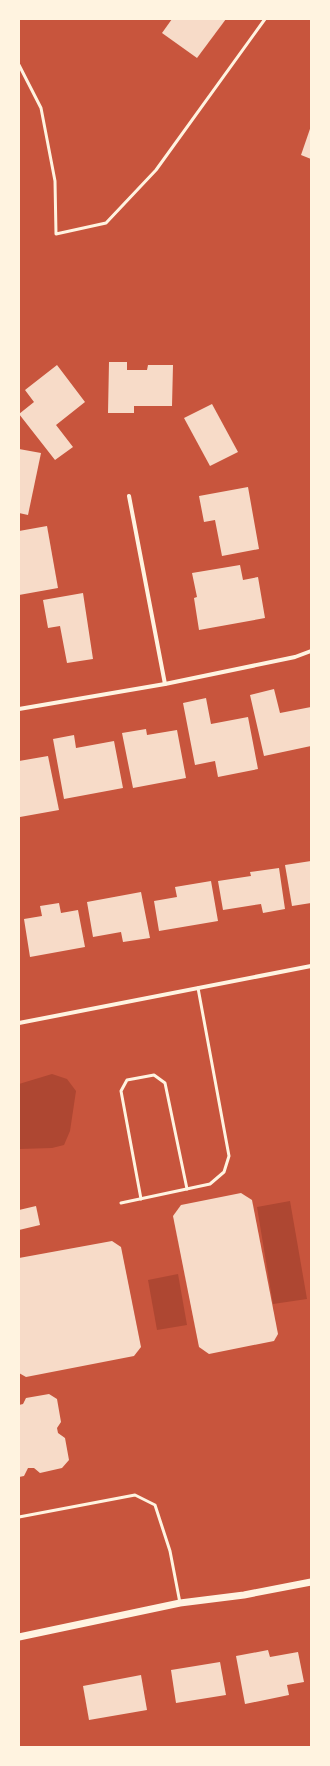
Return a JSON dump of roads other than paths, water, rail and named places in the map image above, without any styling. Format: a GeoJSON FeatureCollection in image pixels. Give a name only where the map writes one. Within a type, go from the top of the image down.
{"type":"FeatureCollection","features":[{"type":"Feature","properties":{"kind":"street"},"geometry":{"type":"LineString","coordinates":[[129,496],[164,684]]}},
{"type":"Feature","properties":{"kind":"street"},"geometry":{"type":"LineString","coordinates":[[19,709],[164,684],[295,657],[311,651]]}},
{"type":"Feature","properties":{"kind":"street"},"geometry":{"type":"LineString","coordinates":[[19,1023],[311,966]]}},
{"type":"Feature","properties":{"kind":"street"},"geometry":{"type":"LineString","coordinates":[[19,1637],[180,1603],[244,1595],[311,1582]]}},
{"type":"Feature","properties":{"kind":"lane"},"geometry":{"type":"LineString","coordinates":[[19,65],[41,108],[55,181],[56,234],[106,223],[156,170],[265,19]]}},
{"type":"Feature","properties":{"kind":"lane"},"geometry":{"type":"LineString","coordinates":[[121,1203],[210,1184],[224,1172],[229,1156],[198,988]]}},
{"type":"Feature","properties":{"kind":"lane"},"geometry":{"type":"LineString","coordinates":[[141,1199],[121,1091],[127,1080],[154,1075],[164,1083],[187,1189]]}},
{"type":"Feature","properties":{"kind":"lane"},"geometry":{"type":"LineString","coordinates":[[19,1517],[135,1495],[156,1505],[170,1551],[180,1603]]}}]}
